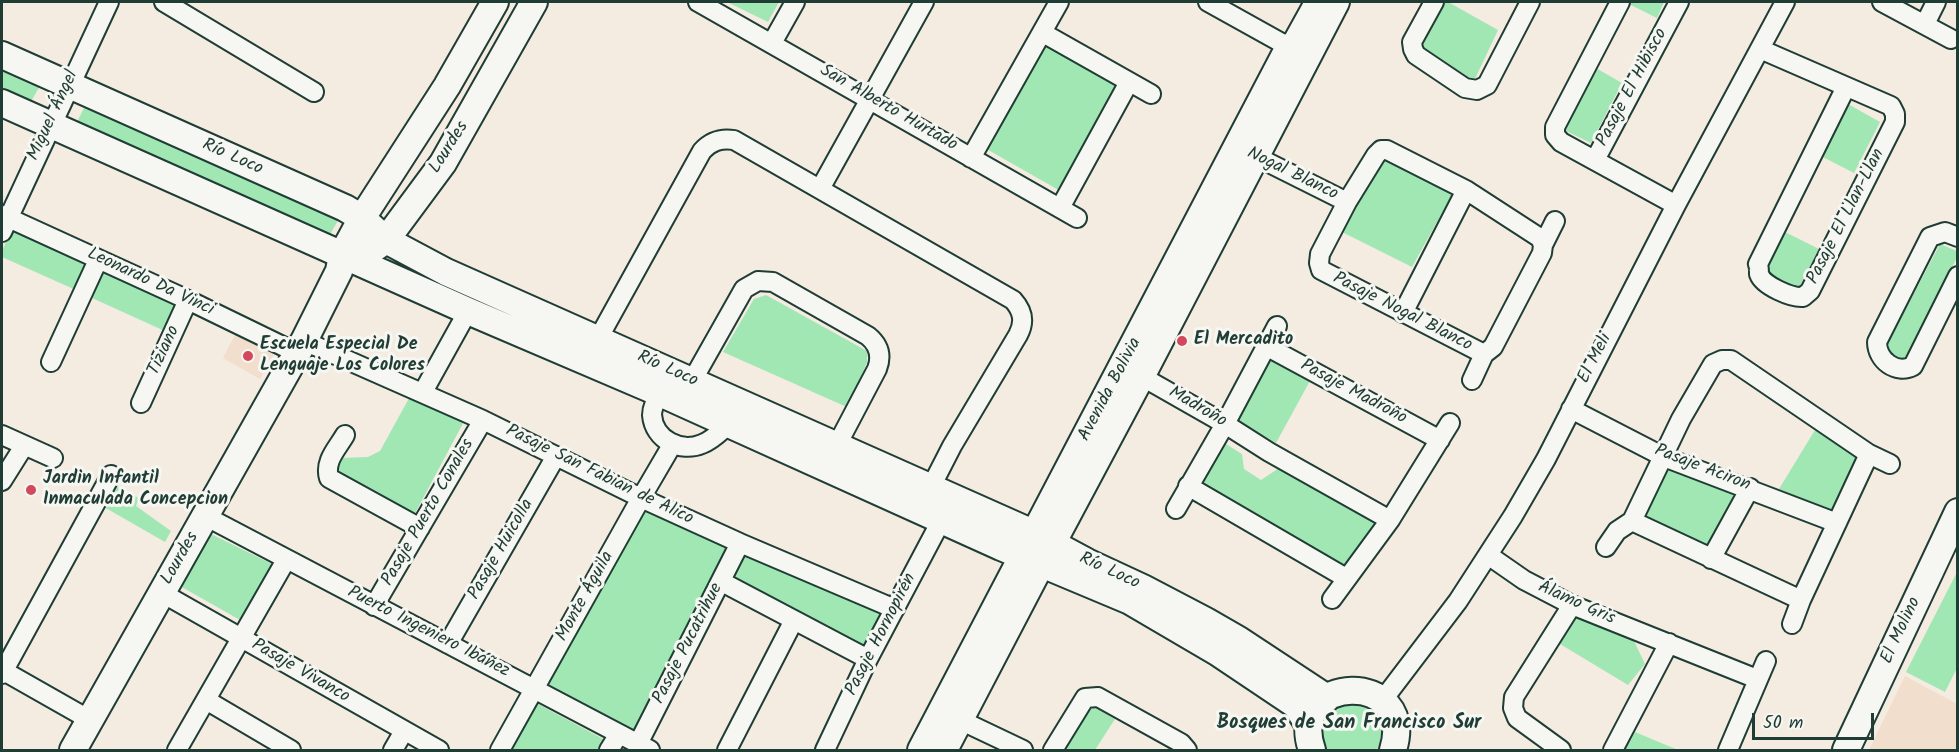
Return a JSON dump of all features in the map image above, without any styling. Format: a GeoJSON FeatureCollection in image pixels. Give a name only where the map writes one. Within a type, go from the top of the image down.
{"type":"FeatureCollection","features":[{"type":"Feature","properties":{"kind":"street","name":"Miguel Ángel"},"geometry":{"type":"LineString","coordinates":[[3,222],[109,2]]}},
{"type":"Feature","properties":{"kind":"street"},"geometry":{"type":"LineString","coordinates":[[164,2],[314,92]]}},
{"type":"Feature","properties":{"kind":"street","name":"Lourdes"},"geometry":{"type":"LineString","coordinates":[[73,750],[301,347],[346,262],[362,218],[447,86],[495,2]]}},
{"type":"Feature","properties":{"kind":"street","name":"Lourdes"},"geometry":{"type":"LineString","coordinates":[[346,262],[386,240],[442,164],[534,2]]}},
{"type":"Feature","properties":{"kind":"street","name":"San Alberto Hurtado"},"geometry":{"type":"LineString","coordinates":[[698,2],[1077,218]]}},
{"type":"Feature","properties":{"kind":"street"},"geometry":{"type":"LineString","coordinates":[[772,43],[795,2]]}},
{"type":"Feature","properties":{"kind":"street"},"geometry":{"type":"LineString","coordinates":[[820,189],[924,2]]}},
{"type":"Feature","properties":{"kind":"street"},"geometry":{"type":"LineString","coordinates":[[971,158],[1059,2]]}},
{"type":"Feature","properties":{"kind":"street"},"geometry":{"type":"LineString","coordinates":[[1208,2],[1298,51],[1314,2]]}},
{"type":"Feature","properties":{"kind":"street","name":"Avenida Bolivia"},"geometry":{"type":"LineString","coordinates":[[921,750],[1038,549],[1133,371],[1298,51],[1336,2]]}},
{"type":"Feature","properties":{"kind":"street"},"geometry":{"type":"LineString","coordinates":[[1434,2],[1412,42],[1413,49],[1416,55],[1465,88],[1476,90],[1487,86],[1530,2]]}},
{"type":"Feature","properties":{"kind":"street","name":"Pasaje El Hibisco"},"geometry":{"type":"LineString","coordinates":[[1620,2],[1555,127],[1556,135],[1561,142],[1595,160],[1679,2]]}},
{"type":"Feature","properties":{"kind":"street","name":"El Meli"},"geometry":{"type":"LineString","coordinates":[[1382,701],[1458,601],[1546,459],[1676,205],[1785,2]]}},
{"type":"Feature","properties":{"kind":"street"},"geometry":{"type":"LineString","coordinates":[[1924,24],[1936,2]]}},
{"type":"Feature","properties":{"kind":"street"},"geometry":{"type":"LineString","coordinates":[[1886,3],[1951,39]]}},
{"type":"Feature","properties":{"kind":"street"},"geometry":{"type":"LineString","coordinates":[[1043,33],[1151,94]]}},
{"type":"Feature","properties":{"kind":"street"},"geometry":{"type":"LineString","coordinates":[[1760,49],[1846,87]]}},
{"type":"Feature","properties":{"kind":"street","name":"Río Loco"},"geometry":{"type":"LineString","coordinates":[[2,55],[345,208],[362,218],[386,240],[446,272],[931,487],[1217,652],[1296,705],[1310,738]]}},
{"type":"Feature","properties":{"kind":"street"},"geometry":{"type":"LineString","coordinates":[[1060,208],[1129,82]]}},
{"type":"Feature","properties":{"kind":"street","name":"Pasaje El Llan-Llan"},"geometry":{"type":"LineString","coordinates":[[1846,87],[1891,106],[1895,114],[1895,122],[1810,291],[1803,297],[1794,298],[1764,282],[1759,274],[1758,264],[1846,87]]}},
{"type":"Feature","properties":{"kind":"street","name":"Río Loco"},"geometry":{"type":"LineString","coordinates":[[2,103],[346,262],[660,393],[941,520],[1087,562],[1206,621],[1327,698]]}},
{"type":"Feature","properties":{"kind":"street"},"geometry":{"type":"LineString","coordinates":[[598,339],[702,151],[712,142],[734,140],[1013,300],[1022,313],[1022,328],[952,446],[931,487]]}},
{"type":"Feature","properties":{"kind":"street","name":"Nogal Blanco"},"geometry":{"type":"LineString","coordinates":[[1321,270],[1318,263],[1320,254],[1347,202],[1381,150],[1387,150],[1466,190]]}},
{"type":"Feature","properties":{"kind":"street","name":"Nogal Blanco"},"geometry":{"type":"LineString","coordinates":[[1246,151],[1347,202]]}},
{"type":"Feature","properties":{"kind":"street"},"geometry":{"type":"LineString","coordinates":[[1595,160],[1676,205]]}},
{"type":"Feature","properties":{"kind":"street"},"geometry":{"type":"LineString","coordinates":[[1403,313],[1466,190],[1540,238],[1543,245]]}},
{"type":"Feature","properties":{"kind":"street","name":"Pasaje Nogal Blanco"},"geometry":{"type":"LineString","coordinates":[[1472,380],[1484,354],[1493,347],[1556,221]]}},
{"type":"Feature","properties":{"kind":"street","name":"Leonardo Da Vinci"},"geometry":{"type":"LineString","coordinates":[[3,222],[99,260],[301,347]]}},
{"type":"Feature","properties":{"kind":"street"},"geometry":{"type":"LineString","coordinates":[[1958,237],[1945,232],[1930,237],[1877,342],[1877,351],[1882,359],[1898,369],[1907,370],[1914,366],[1949,313],[1958,276]]}},
{"type":"Feature","properties":{"kind":"street"},"geometry":{"type":"LineString","coordinates":[[51,362],[99,260]]}},
{"type":"Feature","properties":{"kind":"street","name":"Pasaje Nogal Blanco"},"geometry":{"type":"LineString","coordinates":[[1321,270],[1484,354]]}},
{"type":"Feature","properties":{"kind":"street"},"geometry":{"type":"LineString","coordinates":[[692,381],[744,289],[754,282],[767,280],[773,282],[868,336],[879,351],[877,369],[837,445]]}},
{"type":"Feature","properties":{"kind":"street","name":"Tiziano"},"geometry":{"type":"LineString","coordinates":[[141,402],[188,300]]}},
{"type":"Feature","properties":{"kind":"street"},"geometry":{"type":"LineString","coordinates":[[423,393],[468,311]]}},
{"type":"Feature","properties":{"kind":"street"},"geometry":{"type":"LineString","coordinates":[[1176,509],[1225,424],[1277,326]]}},
{"type":"Feature","properties":{"kind":"street","name":"Pasaje Madroño"},"geometry":{"type":"LineString","coordinates":[[1266,346],[1440,440]]}},
{"type":"Feature","properties":{"kind":"street","name":"Pasaje San Fabian de Alico"},"geometry":{"type":"LineString","coordinates":[[301,347],[423,393],[641,498],[895,609]]}},
{"type":"Feature","properties":{"kind":"street"},"geometry":{"type":"LineString","coordinates":[[1606,547],[1617,531],[1632,520],[1682,419],[1713,364],[1722,360],[1731,360],[1869,454],[1890,464]]}},
{"type":"Feature","properties":{"kind":"street","name":"Madroño"},"geometry":{"type":"LineString","coordinates":[[1133,371],[1269,452],[1390,520]]}},
{"type":"Feature","properties":{"kind":"street"},"geometry":{"type":"LineString","coordinates":[[660,393],[652,416],[662,436],[672,445],[684,447],[703,444],[729,424]]}},
{"type":"Feature","properties":{"kind":"street","name":"Pasaje Aciron"},"geometry":{"type":"LineString","coordinates":[[1571,409],[1664,457],[1837,523]]}},
{"type":"Feature","properties":{"kind":"street","name":"Pasaje Puerto Conales"},"geometry":{"type":"LineString","coordinates":[[374,606],[483,420]]}},
{"type":"Feature","properties":{"kind":"street"},"geometry":{"type":"LineString","coordinates":[[1332,599],[1390,520],[1450,423]]}},
{"type":"Feature","properties":{"kind":"street"},"geometry":{"type":"LineString","coordinates":[[2,435],[53,458]]}},
{"type":"Feature","properties":{"kind":"street"},"geometry":{"type":"LineString","coordinates":[[345,435],[328,463],[329,478],[420,528]]}},
{"type":"Feature","properties":{"kind":"street","name":"Monte Águila"},"geometry":{"type":"LineString","coordinates":[[500,750],[672,445]]}},
{"type":"Feature","properties":{"kind":"street"},"geometry":{"type":"LineString","coordinates":[[2,481],[24,446]]}},
{"type":"Feature","properties":{"kind":"street"},"geometry":{"type":"LineString","coordinates":[[1792,624],[1869,454]]}},
{"type":"Feature","properties":{"kind":"street","name":"Pasaje Huicolla"},"geometry":{"type":"LineString","coordinates":[[448,644],[556,456]]}},
{"type":"Feature","properties":{"kind":"street"},"geometry":{"type":"LineString","coordinates":[[90,720],[2,672],[111,475]]}},
{"type":"Feature","properties":{"kind":"street"},"geometry":{"type":"LineString","coordinates":[[1188,486],[1346,579]]}},
{"type":"Feature","properties":{"kind":"street"},"geometry":{"type":"LineString","coordinates":[[1711,559],[1750,488]]}},
{"type":"Feature","properties":{"kind":"street","name":"El Molino"},"geometry":{"type":"LineString","coordinates":[[1846,750],[1958,512]]}},
{"type":"Feature","properties":{"kind":"street","name":"Puerto Ingeniero Ibáñez"},"geometry":{"type":"LineString","coordinates":[[205,516],[644,747]]}},
{"type":"Feature","properties":{"kind":"street","name":"Pasaje Hornopirén"},"geometry":{"type":"LineString","coordinates":[[825,750],[868,659],[941,520]]}},
{"type":"Feature","properties":{"kind":"street"},"geometry":{"type":"LineString","coordinates":[[1632,520],[1801,600]]}},
{"type":"Feature","properties":{"kind":"street","name":"Pasaje Pucatrihue"},"geometry":{"type":"LineString","coordinates":[[644,747],[740,543]]}},
{"type":"Feature","properties":{"kind":"street","name":"Avenida Bolivia"},"geometry":{"type":"LineString","coordinates":[[945,750],[1038,549]]}},
{"type":"Feature","properties":{"kind":"street","name":"Álamo Gris"},"geometry":{"type":"LineString","coordinates":[[1488,555],[1524,580],[1572,605],[1757,680]]}},
{"type":"Feature","properties":{"kind":"street"},"geometry":{"type":"LineString","coordinates":[[177,750],[286,560]]}},
{"type":"Feature","properties":{"kind":"street"},"geometry":{"type":"LineString","coordinates":[[722,582],[868,659]]}},
{"type":"Feature","properties":{"kind":"street","name":"Pasaje Vivanco"},"geometry":{"type":"LineString","coordinates":[[162,593],[439,750]]}},
{"type":"Feature","properties":{"kind":"street"},"geometry":{"type":"LineString","coordinates":[[1561,750],[1517,718],[1513,708],[1514,697],[1572,605]]}},
{"type":"Feature","properties":{"kind":"street"},"geometry":{"type":"LineString","coordinates":[[727,750],[794,620]]}},
{"type":"Feature","properties":{"kind":"street"},"geometry":{"type":"LineString","coordinates":[[1613,750],[1669,643]]}},
{"type":"Feature","properties":{"kind":"street"},"geometry":{"type":"LineString","coordinates":[[1728,750],[1766,661]]}},
{"type":"Feature","properties":{"kind":"street"},"geometry":{"type":"LineString","coordinates":[[1310,738],[1316,708],[1327,698],[1339,692],[1353,690],[1370,693],[1390,710],[1397,734],[1393,750]]}},
{"type":"Feature","properties":{"kind":"street"},"geometry":{"type":"LineString","coordinates":[[1053,750],[1085,698],[1092,696],[1098,697],[1181,742],[1188,750]]}},
{"type":"Feature","properties":{"kind":"street"},"geometry":{"type":"LineString","coordinates":[[206,700],[291,750]]}},
{"type":"Feature","properties":{"kind":"street"},"geometry":{"type":"LineString","coordinates":[[960,720],[1023,750]]}},
{"type":"Feature","properties":{"kind":"street"},"geometry":{"type":"LineString","coordinates":[[393,750],[404,731]]}},
{"type":"Feature","properties":{"kind":"street"},"geometry":{"type":"LineString","coordinates":[[609,750],[619,734]]}},
{"type":"Feature","properties":{"kind":"shaded area","name":"Escuela Especial De Lenguaje Los Colores"},"geometry":{"type":"Polygon","coordinates":[[[235,335],[274,354],[260,379],[223,358],[235,335]]]}},
{"type":"Feature","properties":{"kind":"shaded area"},"geometry":{"type":"Polygon","coordinates":[[[1905,676],[1957,704],[1957,750],[1869,750],[1905,676]]]}},
{"type":"Feature","properties":{"kind":"green space"},"geometry":{"type":"Polygon","coordinates":[[[727,2],[779,2],[768,22],[727,2]]]}},
{"type":"Feature","properties":{"kind":"green space"},"geometry":{"type":"Polygon","coordinates":[[[1443,2],[1448,2],[1498,30],[1474,81],[1418,44],[1443,2]]]}},
{"type":"Feature","properties":{"kind":"green space"},"geometry":{"type":"Polygon","coordinates":[[[1625,2],[1664,2],[1657,18],[1625,2]]]}},
{"type":"Feature","properties":{"kind":"green space"},"geometry":{"type":"Polygon","coordinates":[[[1044,42],[1120,85],[1062,192],[983,147],[1044,42]]]}},
{"type":"Feature","properties":{"kind":"green space"},"geometry":{"type":"Polygon","coordinates":[[[2,66],[41,84],[29,105],[2,93],[2,66]]]}},
{"type":"Feature","properties":{"kind":"green space"},"geometry":{"type":"Polygon","coordinates":[[[1594,67],[1622,83],[1591,143],[1562,129],[1594,67]]]}},
{"type":"Feature","properties":{"kind":"green space"},"geometry":{"type":"Polygon","coordinates":[[[1848,104],[1880,122],[1854,173],[1821,156],[1848,104]]]}},
{"type":"Feature","properties":{"kind":"green space"},"geometry":{"type":"Polygon","coordinates":[[[85,106],[340,217],[328,238],[74,128],[85,106]]]}},
{"type":"Feature","properties":{"kind":"green space"},"geometry":{"type":"Polygon","coordinates":[[[1382,157],[1453,193],[1412,267],[1342,232],[1382,157]]]}},
{"type":"Feature","properties":{"kind":"green space"},"geometry":{"type":"Polygon","coordinates":[[[12,228],[88,263],[78,291],[2,257],[2,251],[12,228]]]}},
{"type":"Feature","properties":{"kind":"green space"},"geometry":{"type":"Polygon","coordinates":[[[1783,231],[1819,249],[1796,293],[1762,272],[1783,231]]]}},
{"type":"Feature","properties":{"kind":"green space"},"geometry":{"type":"Polygon","coordinates":[[[1940,244],[1957,251],[1957,257],[1906,364],[1883,352],[1940,244]]]}},
{"type":"Feature","properties":{"kind":"green space"},"geometry":{"type":"Polygon","coordinates":[[[103,270],[179,304],[167,332],[92,298],[103,270]]]}},
{"type":"Feature","properties":{"kind":"green space"},"geometry":{"type":"Polygon","coordinates":[[[766,295],[867,351],[867,362],[849,408],[723,352],[754,299],[766,295]]]}},
{"type":"Feature","properties":{"kind":"green space"},"geometry":{"type":"Polygon","coordinates":[[[1272,356],[1311,379],[1276,443],[1238,420],[1272,356]]]}},
{"type":"Feature","properties":{"kind":"green space"},"geometry":{"type":"Polygon","coordinates":[[[413,391],[468,414],[413,517],[333,470],[341,458],[368,457],[380,451],[413,391]]]}},
{"type":"Feature","properties":{"kind":"green space"},"geometry":{"type":"Polygon","coordinates":[[[1815,430],[1857,458],[1832,514],[1779,489],[1815,430]]]}},
{"type":"Feature","properties":{"kind":"green space"},"geometry":{"type":"Polygon","coordinates":[[[1226,444],[1242,454],[1244,469],[1261,480],[1282,466],[1377,521],[1344,566],[1198,485],[1226,444]]]}},
{"type":"Feature","properties":{"kind":"green space"},"geometry":{"type":"Polygon","coordinates":[[[1668,464],[1740,494],[1710,554],[1639,523],[1668,464]]]}},
{"type":"Feature","properties":{"kind":"green space"},"geometry":{"type":"Polygon","coordinates":[[[115,486],[139,498],[136,506],[171,531],[165,542],[104,507],[115,486]]]}},
{"type":"Feature","properties":{"kind":"green space"},"geometry":{"type":"Polygon","coordinates":[[[642,506],[729,543],[632,734],[543,689],[642,506]]]}},
{"type":"Feature","properties":{"kind":"green space"},"geometry":{"type":"Polygon","coordinates":[[[209,533],[274,565],[240,620],[180,586],[209,533]]]}},
{"type":"Feature","properties":{"kind":"green space"},"geometry":{"type":"Polygon","coordinates":[[[745,552],[885,609],[863,651],[729,581],[745,552]]]}},
{"type":"Feature","properties":{"kind":"green space"},"geometry":{"type":"Polygon","coordinates":[[[1957,572],[1957,668],[1945,692],[1906,672],[1957,572]]]}},
{"type":"Feature","properties":{"kind":"green space"},"geometry":{"type":"Polygon","coordinates":[[[1577,617],[1634,641],[1645,664],[1628,685],[1560,644],[1577,617]]]}},
{"type":"Feature","properties":{"kind":"green space"},"geometry":{"type":"Polygon","coordinates":[[[1345,701],[1371,707],[1379,718],[1381,737],[1377,750],[1323,750],[1321,725],[1324,715],[1345,701]]]}},
{"type":"Feature","properties":{"kind":"green space"},"geometry":{"type":"Polygon","coordinates":[[[1086,702],[1115,719],[1095,750],[1060,750],[1086,702]]]}},
{"type":"Feature","properties":{"kind":"green space"},"geometry":{"type":"Polygon","coordinates":[[[536,703],[609,742],[604,750],[510,750],[536,703]]]}},
{"type":"Feature","properties":{"kind":"green space"},"geometry":{"type":"Polygon","coordinates":[[[1635,732],[1678,750],[1625,750],[1635,732]]]}},
{"type":"Feature","properties":{"kind":"place","name":"El Mercadito"},"geometry":{"type":"Point","coordinates":[1182,341]}},
{"type":"Feature","properties":{"kind":"place","name":"Escuela Especial De Lenguaje Los Colores"},"geometry":{"type":"Point","coordinates":[248,356]}},
{"type":"Feature","properties":{"kind":"place","name":"Jardin Infantil Inmaculada Concepcion"},"geometry":{"type":"Point","coordinates":[31,490]}},
{"type":"Feature","properties":{"kind":"district","name":"Bosques de San Francisco Sur"},"geometry":{"type":"Point","coordinates":[1349,725]}}]}
